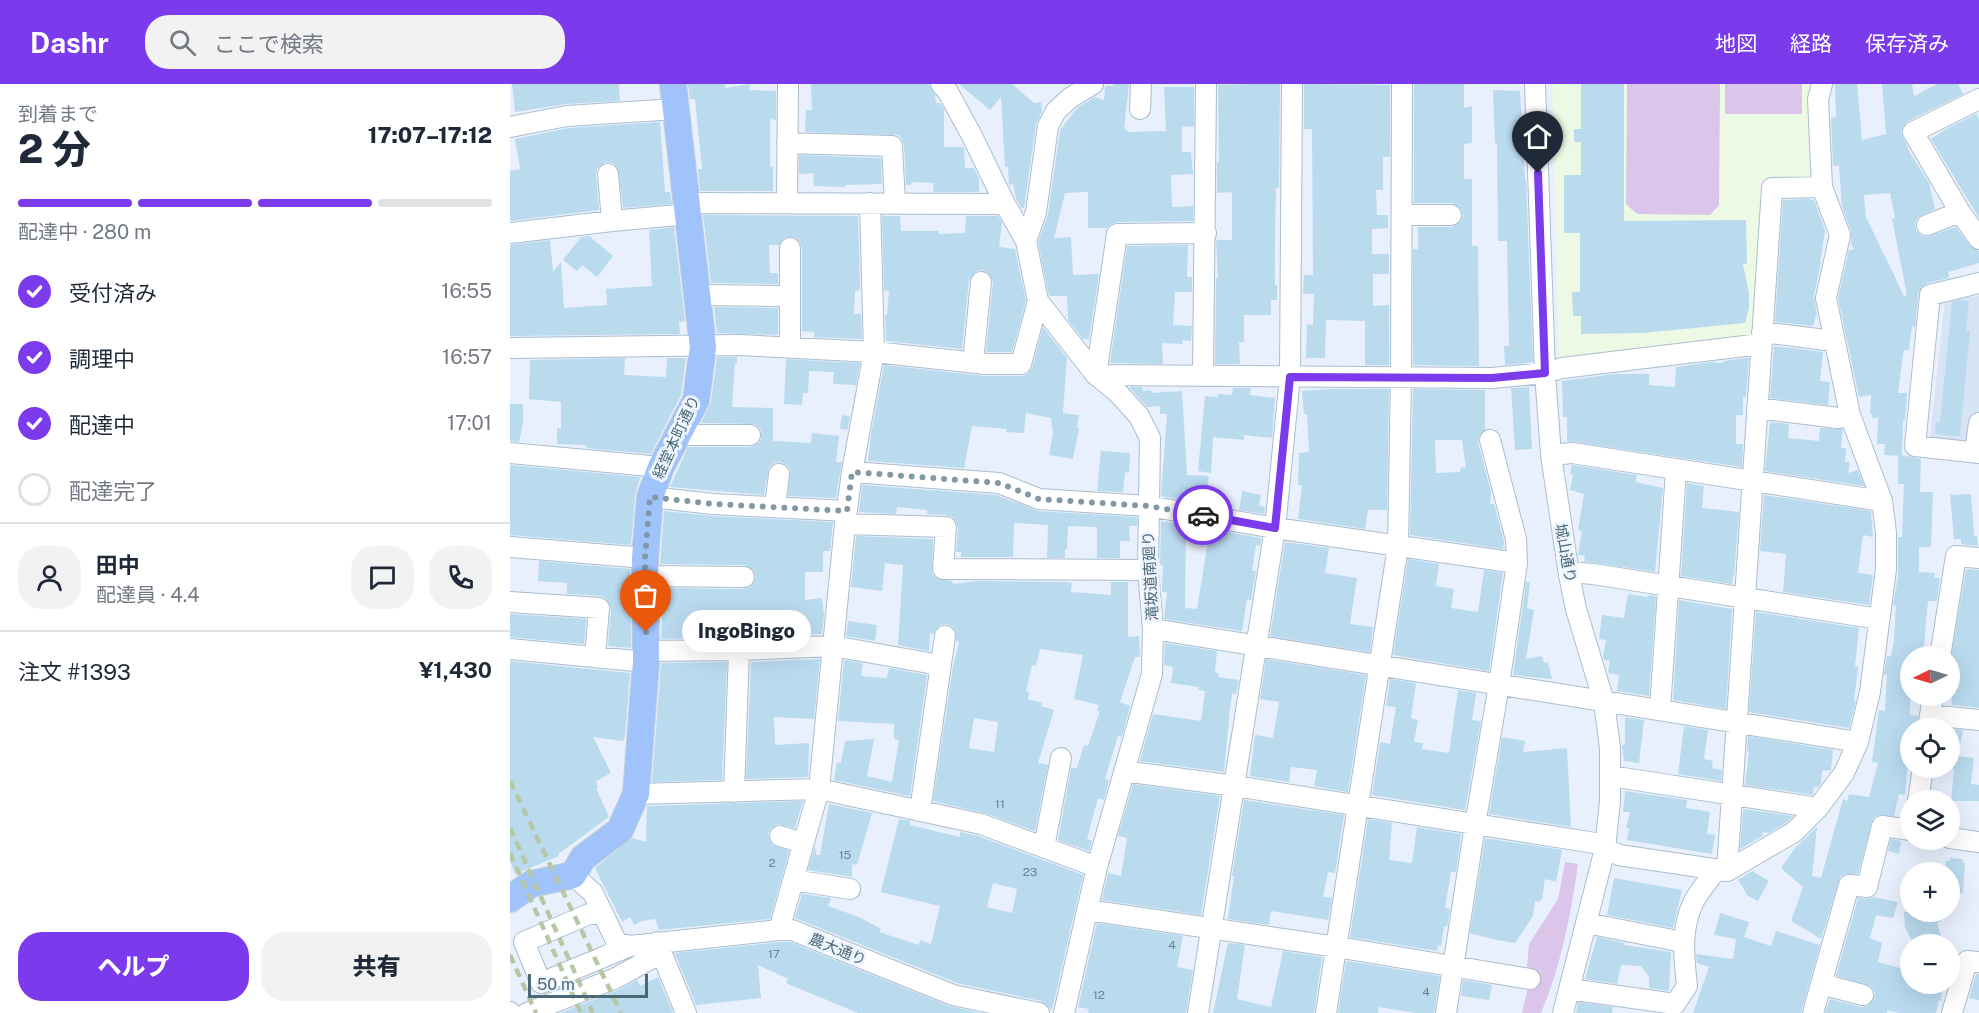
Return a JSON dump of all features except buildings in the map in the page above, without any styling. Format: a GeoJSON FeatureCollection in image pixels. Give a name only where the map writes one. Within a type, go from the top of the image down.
{"type":"FeatureCollection","features":[{"type":"Feature","properties":{"kind":"main road","name":"経堂本町通り"},"geometry":{"type":"LineString","coordinates":[[573,875],[583,858],[620,830],[636,794],[646,657],[646,567],[650,497],[661,467],[696,400],[703,346],[675,96]]}},
{"type":"Feature","properties":{"kind":"main road"},"geometry":{"type":"LineString","coordinates":[[510,899],[531,884],[573,875]]}},
{"type":"Feature","properties":{"kind":"street","name":"滝坂道南廻り"},"geometry":{"type":"LineString","coordinates":[[941,84],[948,92],[967,127],[1026,241],[1038,301],[1096,375],[1117,392],[1139,416],[1150,438],[1148,570],[1153,629],[1152,674],[1097,867],[1064,1013]]}},
{"type":"Feature","properties":{"kind":"street"},"geometry":{"type":"LineString","coordinates":[[1026,241],[1036,212],[1048,126],[1056,111],[1070,98],[1093,84]]}},
{"type":"Feature","properties":{"kind":"street"},"geometry":{"type":"LineString","coordinates":[[1140,109],[1141,84]]}},
{"type":"Feature","properties":{"kind":"street"},"geometry":{"type":"LineString","coordinates":[[1203,376],[1206,84]]}},
{"type":"Feature","properties":{"kind":"street"},"geometry":{"type":"LineString","coordinates":[[1198,1013],[1275,528],[1290,377],[1292,84]]}},
{"type":"Feature","properties":{"kind":"street"},"geometry":{"type":"LineString","coordinates":[[1326,1013],[1398,546],[1402,84]]}},
{"type":"Feature","properties":{"kind":"street","name":"城山通り"},"geometry":{"type":"LineString","coordinates":[[1535,84],[1545,373],[1551,455],[1569,575],[1576,609],[1605,702],[1610,748],[1605,849],[1563,1013]]}},
{"type":"Feature","properties":{"kind":"street"},"geometry":{"type":"LineString","coordinates":[[1569,988],[1675,1004],[1687,987],[1683,942],[1694,902],[1722,871],[1794,832],[1818,808],[1844,773],[1858,742],[1870,692],[1880,619],[1886,568],[1886,533],[1882,501],[1850,415],[1826,298],[1840,235],[1822,187],[1818,99],[1822,84]]}},
{"type":"Feature","properties":{"kind":"street"},"geometry":{"type":"LineString","coordinates":[[1972,84],[1979,98],[1913,132],[1960,212],[1979,239]]}},
{"type":"Feature","properties":{"kind":"street"},"geometry":{"type":"LineString","coordinates":[[787,203],[788,85]]}},
{"type":"Feature","properties":{"kind":"street"},"geometry":{"type":"LineString","coordinates":[[510,127],[675,96]]}},
{"type":"Feature","properties":{"kind":"street"},"geometry":{"type":"LineString","coordinates":[[787,143],[892,146],[895,203]]}},
{"type":"Feature","properties":{"kind":"street"},"geometry":{"type":"LineString","coordinates":[[608,174],[612,221]]}},
{"type":"Feature","properties":{"kind":"street"},"geometry":{"type":"LineString","coordinates":[[1722,871],[1734,794],[1772,189],[1822,187]]}},
{"type":"Feature","properties":{"kind":"street"},"geometry":{"type":"LineString","coordinates":[[510,233],[688,209],[787,203],[1005,204]]}},
{"type":"Feature","properties":{"kind":"street"},"geometry":{"type":"LineString","coordinates":[[779,930],[819,789],[846,517],[874,352],[870,203]]}},
{"type":"Feature","properties":{"kind":"street"},"geometry":{"type":"LineString","coordinates":[[1927,225],[1960,212]]}},
{"type":"Feature","properties":{"kind":"street"},"geometry":{"type":"LineString","coordinates":[[1402,215],[1451,215]]}},
{"type":"Feature","properties":{"kind":"street"},"geometry":{"type":"LineString","coordinates":[[1206,234],[1117,234],[1096,375],[1492,378],[1545,373],[1563,368],[1761,338],[1834,341]]}},
{"type":"Feature","properties":{"kind":"street"},"geometry":{"type":"LineString","coordinates":[[790,248],[790,347]]}},
{"type":"Feature","properties":{"kind":"street"},"geometry":{"type":"LineString","coordinates":[[980,363],[981,282]]}},
{"type":"Feature","properties":{"kind":"street"},"geometry":{"type":"LineString","coordinates":[[1979,283],[1930,296],[1915,446],[1977,452],[1979,423]]}},
{"type":"Feature","properties":{"kind":"street"},"geometry":{"type":"LineString","coordinates":[[698,295],[790,296]]}},
{"type":"Feature","properties":{"kind":"street"},"geometry":{"type":"LineString","coordinates":[[510,348],[740,345],[874,352],[980,363],[1021,364],[1038,301]]}},
{"type":"Feature","properties":{"kind":"street"},"geometry":{"type":"LineString","coordinates":[[1757,408],[1838,418],[1850,415]]}},
{"type":"Feature","properties":{"kind":"street"},"geometry":{"type":"LineString","coordinates":[[678,435],[750,435]]}},
{"type":"Feature","properties":{"kind":"street"},"geometry":{"type":"LineString","coordinates":[[1446,1013],[1499,685],[1516,563],[1516,539],[1490,440]]}},
{"type":"Feature","properties":{"kind":"street"},"geometry":{"type":"LineString","coordinates":[[1551,455],[1563,452],[1572,453],[1882,501]]}},
{"type":"Feature","properties":{"kind":"street"},"geometry":{"type":"LineString","coordinates":[[510,453],[661,467]]}},
{"type":"Feature","properties":{"kind":"street"},"geometry":{"type":"LineString","coordinates":[[1660,710],[1676,470]]}},
{"type":"Feature","properties":{"kind":"street"},"geometry":{"type":"LineString","coordinates":[[852,472],[999,483],[1039,499],[1148,506],[1275,528],[1516,563]]}},
{"type":"Feature","properties":{"kind":"street"},"geometry":{"type":"LineString","coordinates":[[775,507],[779,474]]}},
{"type":"Feature","properties":{"kind":"street"},"geometry":{"type":"LineString","coordinates":[[650,497],[714,504],[775,507],[946,527],[943,570],[1148,570]]}},
{"type":"Feature","properties":{"kind":"street"},"geometry":{"type":"LineString","coordinates":[[510,547],[646,567],[744,577]]}},
{"type":"Feature","properties":{"kind":"street"},"geometry":{"type":"LineString","coordinates":[[1942,646],[1956,556],[1979,558]]}},
{"type":"Feature","properties":{"kind":"street"},"geometry":{"type":"LineString","coordinates":[[1569,575],[1582,573],[1880,619]]}},
{"type":"Feature","properties":{"kind":"street"},"geometry":{"type":"LineString","coordinates":[[510,602],[599,608],[595,657]]}},
{"type":"Feature","properties":{"kind":"street"},"geometry":{"type":"LineString","coordinates":[[1153,629],[1858,742]]}},
{"type":"Feature","properties":{"kind":"street"},"geometry":{"type":"LineString","coordinates":[[920,811],[945,636]]}},
{"type":"Feature","properties":{"kind":"street"},"geometry":{"type":"LineString","coordinates":[[510,649],[595,657],[646,657],[833,646],[940,665]]}},
{"type":"Feature","properties":{"kind":"street"},"geometry":{"type":"LineString","coordinates":[[734,792],[739,650]]}},
{"type":"Feature","properties":{"kind":"street"},"geometry":{"type":"LineString","coordinates":[[1931,714],[1979,720]]}},
{"type":"Feature","properties":{"kind":"street"},"geometry":{"type":"LineString","coordinates":[[1044,847],[1061,758]]}},
{"type":"Feature","properties":{"kind":"street"},"geometry":{"type":"LineString","coordinates":[[1124,771],[1235,786],[1595,843],[1620,855],[1722,871]]}},
{"type":"Feature","properties":{"kind":"street"},"geometry":{"type":"LineString","coordinates":[[1610,776],[1818,808]]}},
{"type":"Feature","properties":{"kind":"street"},"geometry":{"type":"LineString","coordinates":[[636,794],[819,789],[981,824],[1097,867]]}},
{"type":"Feature","properties":{"kind":"street"},"geometry":{"type":"LineString","coordinates":[[1813,1013],[1849,885],[1868,887],[1882,826],[1900,828]]}},
{"type":"Feature","properties":{"kind":"street"},"geometry":{"type":"LineString","coordinates":[[780,836],[803,843]]}},
{"type":"Feature","properties":{"kind":"street"},"geometry":{"type":"LineString","coordinates":[[1960,839],[1979,842]]}},
{"type":"Feature","properties":{"kind":"street"},"geometry":{"type":"LineString","coordinates":[[573,875],[593,893],[617,943],[630,946]]}},
{"type":"Feature","properties":{"kind":"street"},"geometry":{"type":"LineString","coordinates":[[793,880],[850,889]]}},
{"type":"Feature","properties":{"kind":"street"},"geometry":{"type":"LineString","coordinates":[[1088,910],[1337,947],[1530,979]]}},
{"type":"Feature","properties":{"kind":"street","name":"農大通り"},"geometry":{"type":"LineString","coordinates":[[603,914],[589,914],[524,942],[542,983],[630,946],[655,950],[779,930],[792,930],[950,1004],[1039,1013]]}},
{"type":"Feature","properties":{"kind":"street"},"geometry":{"type":"LineString","coordinates":[[1586,923],[1683,942]]}},
{"type":"Feature","properties":{"kind":"street"},"geometry":{"type":"LineString","coordinates":[[526,1013],[616,978],[655,950],[686,1013]]}},
{"type":"Feature","properties":{"kind":"street"},"geometry":{"type":"LineString","coordinates":[[1952,1013],[1973,962]]}},
{"type":"Feature","properties":{"kind":"street"},"geometry":{"type":"LineString","coordinates":[[1821,984],[1863,995]]}},
{"type":"Feature","properties":{"kind":"shaded area"},"geometry":{"type":"Polygon","coordinates":[[[1552,84],[1812,84],[1809,98],[1810,180],[1762,180],[1754,333],[1747,341],[1559,360],[1552,84]]]}},
{"type":"Feature","properties":{"kind":"shaded area"},"geometry":{"type":"Polygon","coordinates":[[[1627,84],[1720,84],[1719,205],[1710,215],[1637,214],[1626,204],[1627,84]]]}},
{"type":"Feature","properties":{"kind":"shaded area"},"geometry":{"type":"Polygon","coordinates":[[[1725,84],[1802,84],[1802,114],[1725,114],[1725,84]]]}},
{"type":"Feature","properties":{"kind":"shaded area"},"geometry":{"type":"Polygon","coordinates":[[[1979,296],[1979,443],[1930,437],[1945,300],[1979,296]]]}},
{"type":"Feature","properties":{"kind":"shaded area"},"geometry":{"type":"Polygon","coordinates":[[[1565,862],[1578,864],[1560,958],[1541,1013],[1522,1013],[1530,979],[1527,966],[1529,944],[1558,899],[1565,862]]]}},
{"type":"Feature","properties":{"kind":"railway"},"geometry":{"type":"LineString","coordinates":[[510,781],[621,1013]]}},
{"type":"Feature","properties":{"kind":"railway"},"geometry":{"type":"LineString","coordinates":[[510,828],[593,1013]]}},
{"type":"Feature","properties":{"kind":"railway"},"geometry":{"type":"LineString","coordinates":[[510,853],[581,1013]]}},
{"type":"Feature","properties":{"kind":"railway"},"geometry":{"type":"LineString","coordinates":[[510,955],[536,1013]]}},
{"type":"Feature","properties":{"kind":"way so far"},"geometry":{"type":"LineString","coordinates":[[646,632],[645,558],[650,497],[714,504],[847,511],[852,472],[999,483],[1039,499],[1148,506],[1203,515]]}},
{"type":"Feature","properties":{"kind":"place","name":"IngoBingo"},"geometry":{"type":"Point","coordinates":[646,632]}},
{"type":"Feature","properties":{"kind":"route"},"geometry":{"type":"LineString","coordinates":[[1203,515],[1275,528],[1290,377],[1492,378],[1545,373],[1538,173]]}}]}
